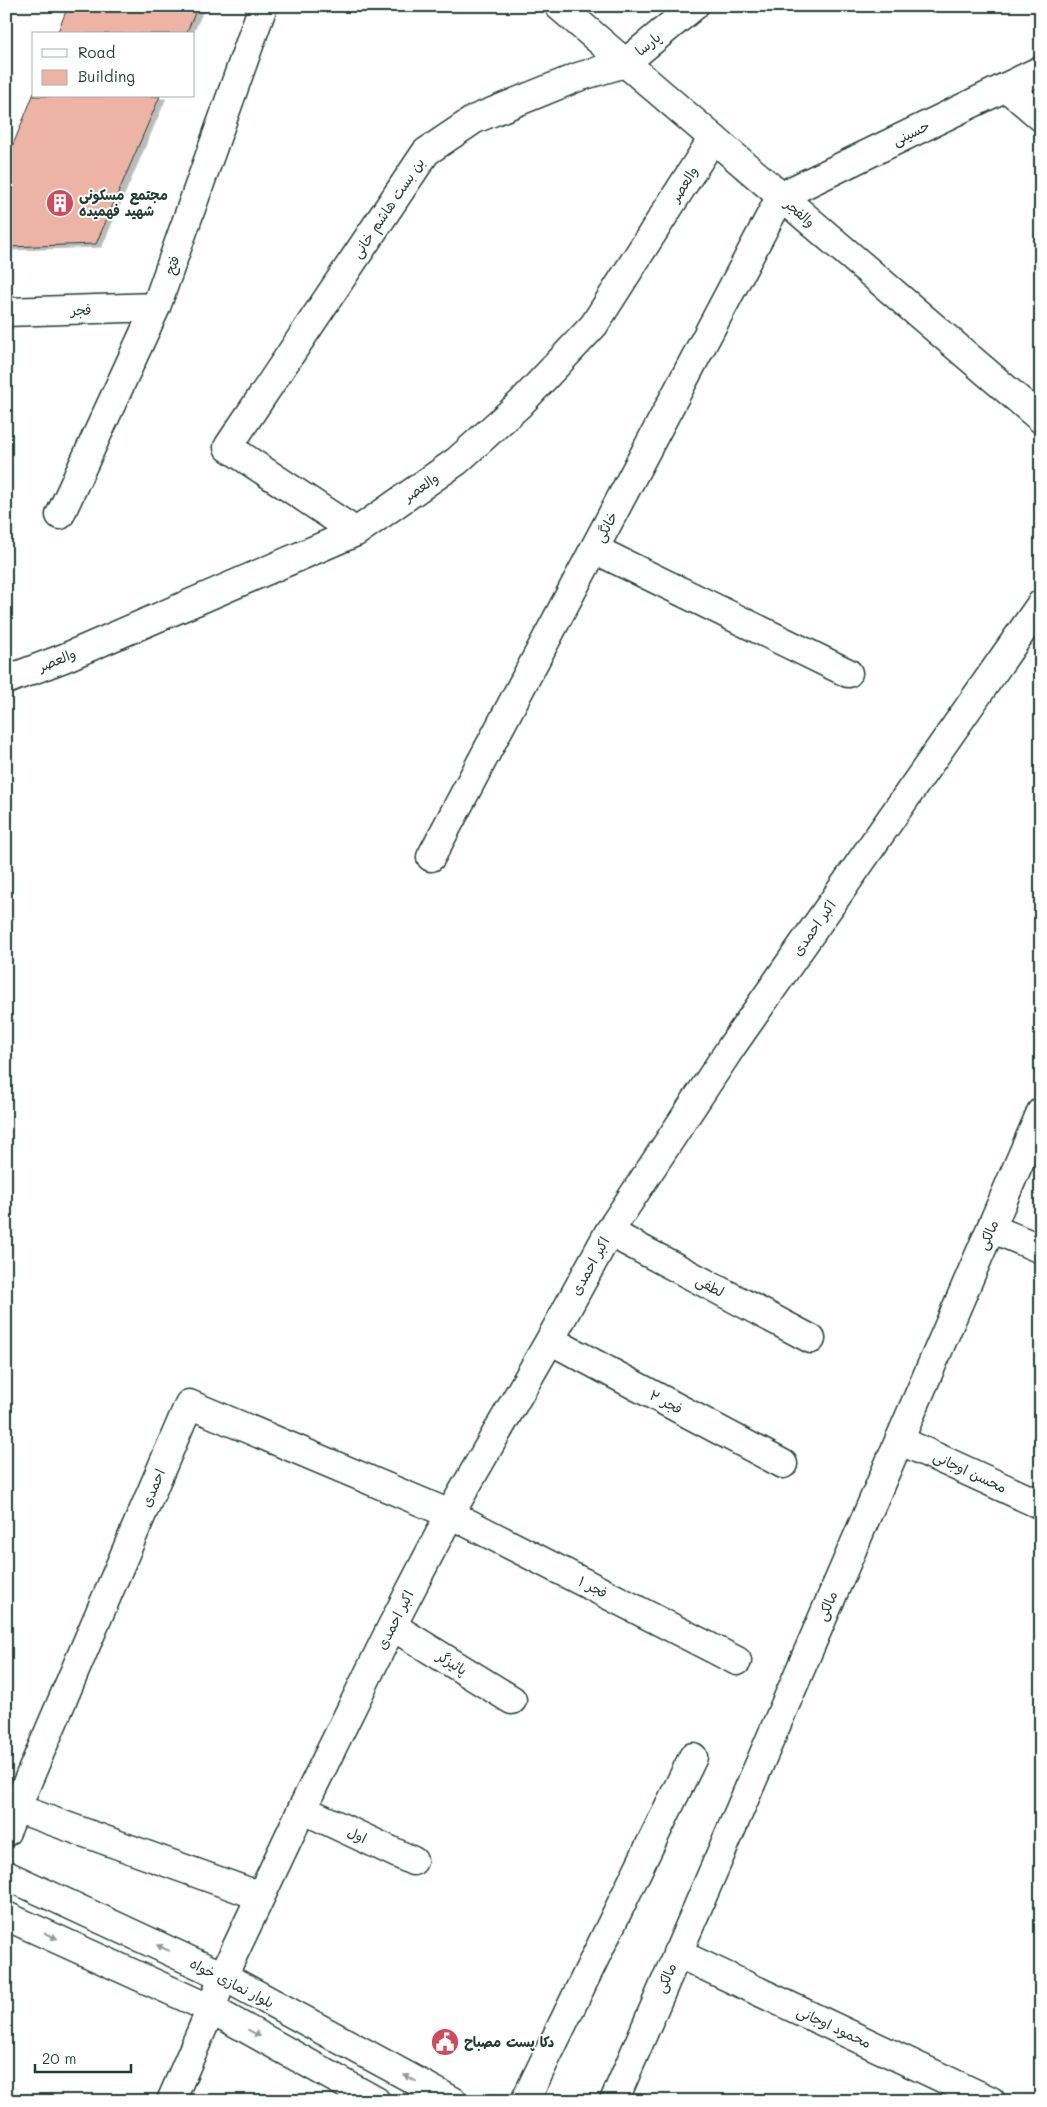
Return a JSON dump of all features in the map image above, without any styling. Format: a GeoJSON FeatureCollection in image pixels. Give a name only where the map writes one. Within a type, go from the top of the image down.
{"type":"FeatureCollection","features":[{"type":"Feature","properties":{"kind":"street","name":"فتح"},"geometry":{"type":"LineString","coordinates":[[60,515],[156,307],[263,6]]}},
{"type":"Feature","properties":{"kind":"street","name":"والفجر"},"geometry":{"type":"LineString","coordinates":[[559,6],[1041,419]]}},
{"type":"Feature","properties":{"kind":"street","name":"پارسا"},"geometry":{"type":"LineString","coordinates":[[625,62],[694,6]]}},
{"type":"Feature","properties":{"kind":"street","name":"بن بست هاشم خانی"},"geometry":{"type":"LineString","coordinates":[[356,532],[228,447],[426,152],[475,119],[578,77],[625,62]]}},
{"type":"Feature","properties":{"kind":"street","name":"حسینی"},"geometry":{"type":"LineString","coordinates":[[781,196],[1041,70]]}},
{"type":"Feature","properties":{"kind":"street"},"geometry":{"type":"LineString","coordinates":[[1006,87],[1041,117]]}},
{"type":"Feature","properties":{"kind":"street","name":"والعصر"},"geometry":{"type":"LineString","coordinates":[[6,680],[64,658],[356,532],[458,461],[520,404],[594,325],[713,138]]}},
{"type":"Feature","properties":{"kind":"street","name":"خانگی"},"geometry":{"type":"LineString","coordinates":[[431,857],[781,196]]}},
{"type":"Feature","properties":{"kind":"street","name":"فجر"},"geometry":{"type":"LineString","coordinates":[[6,312],[156,307]]}},
{"type":"Feature","properties":{"kind":"street"},"geometry":{"type":"LineString","coordinates":[[594,549],[848,673]]}},
{"type":"Feature","properties":{"kind":"street","name":"اکبر احمدی"},"geometry":{"type":"LineString","coordinates":[[211,2009],[223,1976],[260,1896],[392,1626],[450,1514],[550,1340],[608,1232],[732,1046],[1041,604]]}},
{"type":"Feature","properties":{"kind":"street","name":"مالکی"},"geometry":{"type":"LineString","coordinates":[[614,2101],[1041,1112]]}},
{"type":"Feature","properties":{"kind":"street"},"geometry":{"type":"LineString","coordinates":[[991,1228],[1041,1249]]}},
{"type":"Feature","properties":{"kind":"street","name":"لطفی"},"geometry":{"type":"LineString","coordinates":[[608,1232],[810,1339]]}},
{"type":"Feature","properties":{"kind":"street","name":"فجر ۲"},"geometry":{"type":"LineString","coordinates":[[550,1340],[783,1464]]}},
{"type":"Feature","properties":{"kind":"street","name":"احمدی"},"geometry":{"type":"LineString","coordinates":[[11,1820],[190,1404],[450,1514]]}},
{"type":"Feature","properties":{"kind":"street","name":"محسن اوجانی"},"geometry":{"type":"LineString","coordinates":[[899,1440],[1041,1505]]}},
{"type":"Feature","properties":{"kind":"street","name":"فجر ۱"},"geometry":{"type":"LineString","coordinates":[[450,1514],[736,1661]]}},
{"type":"Feature","properties":{"kind":"street","name":"پائیزگر"},"geometry":{"type":"LineString","coordinates":[[392,1626],[512,1700]]}},
{"type":"Feature","properties":{"kind":"street"},"geometry":{"type":"LineString","coordinates":[[525,2101],[693,1757]]}},
{"type":"Feature","properties":{"kind":"street","name":"اول"},"geometry":{"type":"LineString","coordinates":[[302,1809],[413,1861]]}},
{"type":"Feature","properties":{"kind":"street"},"geometry":{"type":"LineString","coordinates":[[11,1820],[260,1896]]}},
{"type":"Feature","properties":{"kind":"street","name":"بلوار نمازی خواه"},"geometry":{"type":"LineString","coordinates":[[6,1875],[223,1976],[453,2101]]}},
{"type":"Feature","properties":{"kind":"street"},"geometry":{"type":"LineString","coordinates":[[6,1916],[211,2009],[376,2101]]}},
{"type":"Feature","properties":{"kind":"street","name":"محمود اوجانی"},"geometry":{"type":"LineString","coordinates":[[677,1953],[991,2101]]}},
{"type":"Feature","properties":{"kind":"street"},"geometry":{"type":"LineString","coordinates":[[172,2101],[211,2009]]}},
{"type":"Feature","properties":{"kind":"building"},"geometry":{"type":"Polygon","coordinates":[[[68,6],[198,6],[187,32],[58,32],[68,6]]]}},
{"type":"Feature","properties":{"kind":"building","name":"مجتمع مسکونی شهید فهمیده"},"geometry":{"type":"Polygon","coordinates":[[[32,98],[159,98],[96,244],[6,247],[6,162],[32,98]]]}},
{"type":"Feature","properties":{"kind":"place","name":"مجتمع مسکونی شهید فهمیده"},"geometry":{"type":"Point","coordinates":[60,203]}},
{"type":"Feature","properties":{"kind":"place","name":"دکا پست مصباح"},"geometry":{"type":"Point","coordinates":[445,2042]}}]}
